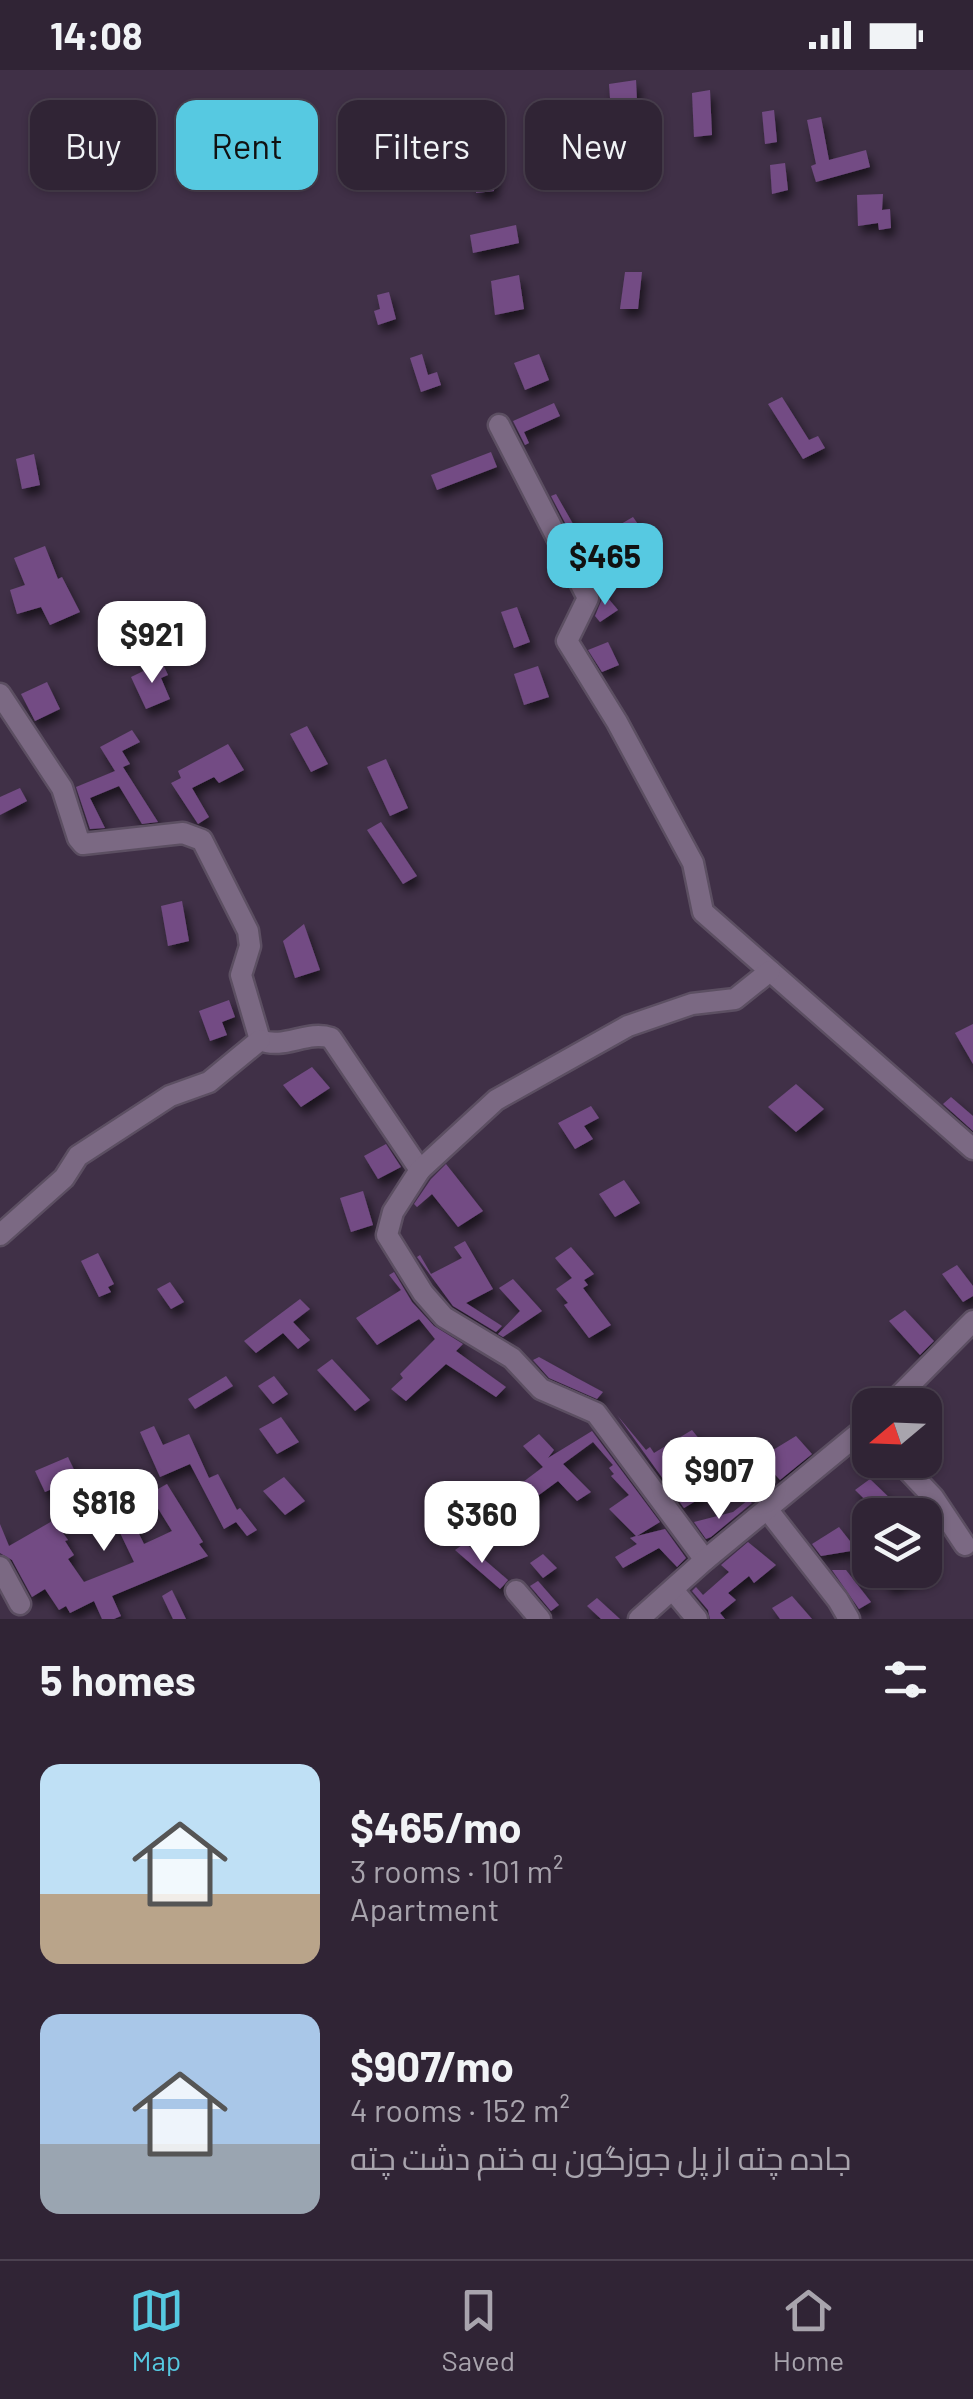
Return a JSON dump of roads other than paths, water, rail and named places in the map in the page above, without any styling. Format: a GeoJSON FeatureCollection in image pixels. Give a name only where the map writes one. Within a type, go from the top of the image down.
{"type":"FeatureCollection","features":[{"type":"Feature","properties":{"kind":"street"},"geometry":{"type":"LineString","coordinates":[[499,425],[588,598],[567,641],[617,722],[693,863],[704,912],[973,1149]]}},
{"type":"Feature","properties":{"kind":"street"},"geometry":{"type":"LineString","coordinates":[[0,694],[62,788],[83,844],[183,833],[202,840],[248,932],[250,946],[241,974],[260,1040]]}},
{"type":"Feature","properties":{"kind":"street"},"geometry":{"type":"LineString","coordinates":[[704,1560],[596,1412],[541,1389],[512,1358],[444,1318],[422,1293],[387,1235],[393,1212],[420,1170],[496,1100],[628,1026],[692,1004],[735,998],[770,971]]}},
{"type":"Feature","properties":{"kind":"street"},"geometry":{"type":"LineString","coordinates":[[260,1040],[272,1045],[321,1035],[331,1038],[420,1170]]}},
{"type":"Feature","properties":{"kind":"street"},"geometry":{"type":"LineString","coordinates":[[0,1235],[64,1178],[78,1156],[170,1096],[208,1082],[260,1040]]}},
{"type":"Feature","properties":{"kind":"street"},"geometry":{"type":"LineString","coordinates":[[907,1388],[973,1321]]}},
{"type":"Feature","properties":{"kind":"street"},"geometry":{"type":"LineString","coordinates":[[639,1619],[704,1560],[852,1441]]}},
{"type":"Feature","properties":{"kind":"street"},"geometry":{"type":"LineString","coordinates":[[915,1478],[965,1544]]}},
{"type":"Feature","properties":{"kind":"street"},"geometry":{"type":"LineString","coordinates":[[768,1508],[849,1619]]}},
{"type":"Feature","properties":{"kind":"street"},"geometry":{"type":"LineString","coordinates":[[0,1567],[20,1604]]}},
{"type":"Feature","properties":{"kind":"street"},"geometry":{"type":"LineString","coordinates":[[673,1590],[697,1619]]}},
{"type":"Feature","properties":{"kind":"street"},"geometry":{"type":"LineString","coordinates":[[516,1591],[540,1619]]}}]}
